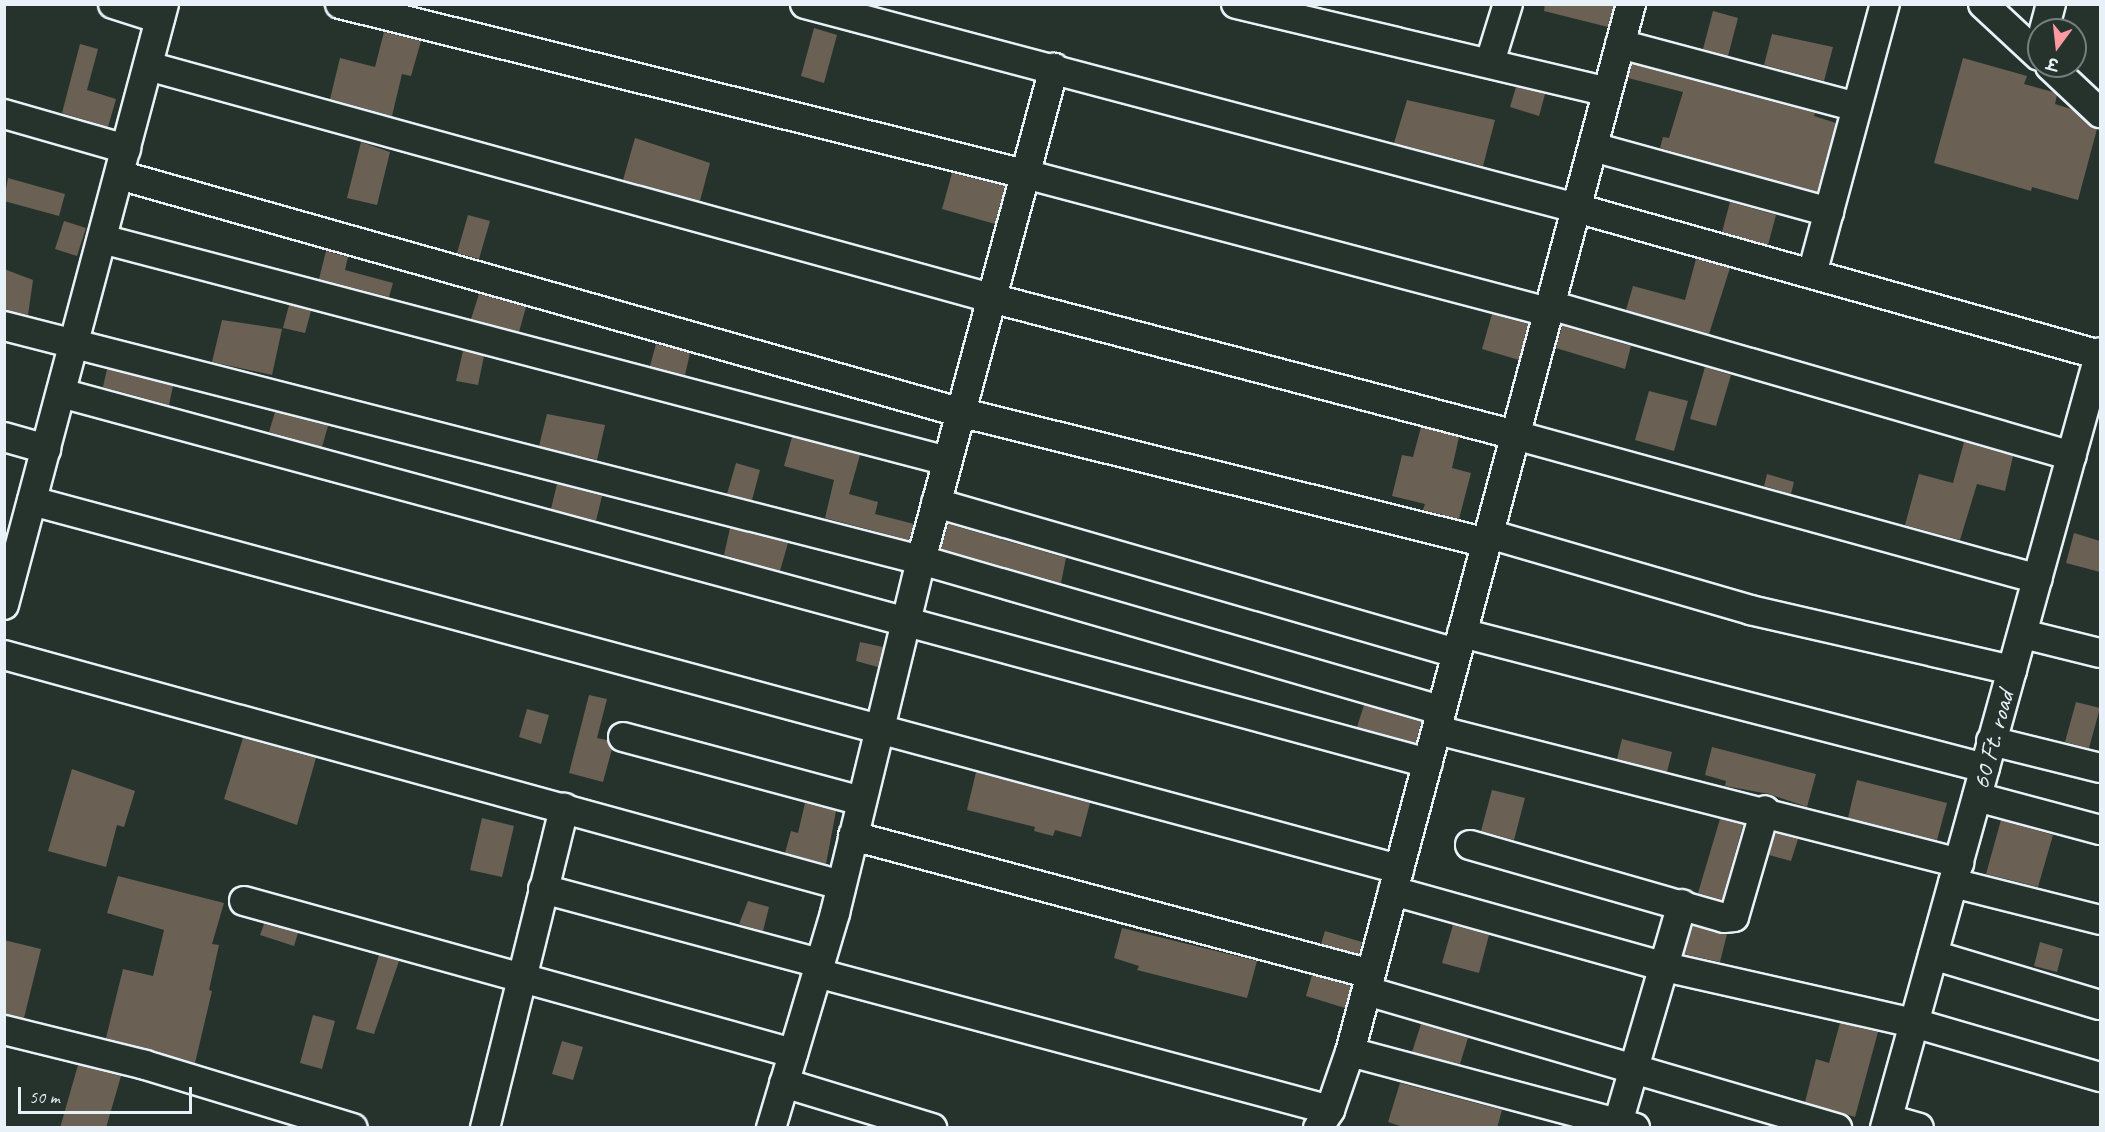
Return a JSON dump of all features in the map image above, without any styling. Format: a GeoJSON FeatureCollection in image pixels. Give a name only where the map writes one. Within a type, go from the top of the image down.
{"type":"FeatureCollection","features":[{"type":"Feature","properties":{"kind":"street"},"geometry":{"type":"LineString","coordinates":[[4,605],[162,12],[113,4]]}},
{"type":"Feature","properties":{"kind":"street"},"geometry":{"type":"LineString","coordinates":[[340,4],[1025,174],[1549,309],[2072,456]]}},
{"type":"Feature","properties":{"kind":"street"},"geometry":{"type":"LineString","coordinates":[[805,4],[1054,68],[1576,208],[2100,353]]}},
{"type":"Feature","properties":{"kind":"street"},"geometry":{"type":"LineString","coordinates":[[1236,4],[1490,62],[1607,92]]}},
{"type":"Feature","properties":{"kind":"street"},"geometry":{"type":"LineString","coordinates":[[1490,62],[1508,4]]}},
{"type":"Feature","properties":{"kind":"street"},"geometry":{"type":"LineString","coordinates":[[543,889],[818,968],[1324,1119],[1350,1052],[1369,983],[1631,4]]}},
{"type":"Feature","properties":{"kind":"street"},"geometry":{"type":"LineString","coordinates":[[1983,4],[2027,39]]}},
{"type":"Feature","properties":{"kind":"street"},"geometry":{"type":"LineString","coordinates":[[1812,274],[1884,5]]}},
{"type":"Feature","properties":{"kind":"street"},"geometry":{"type":"LineString","coordinates":[[1620,44],[1857,107]]}},
{"type":"Feature","properties":{"kind":"street"},"geometry":{"type":"LineString","coordinates":[[148,66],[991,298],[1515,435],[2038,579]]}},
{"type":"Feature","properties":{"kind":"street"},"geometry":{"type":"LineString","coordinates":[[771,1128],[841,885],[959,412],[1054,68]]}},
{"type":"Feature","properties":{"kind":"street"},"geometry":{"type":"LineString","coordinates":[[2068,78],[2100,112]]}},
{"type":"Feature","properties":{"kind":"street"},"geometry":{"type":"LineString","coordinates":[[4,114],[122,162],[959,412],[1488,538],[1750,610],[2012,670]]}},
{"type":"Feature","properties":{"kind":"street"},"geometry":{"type":"LineString","coordinates":[[1593,147],[1829,212]]}},
{"type":"Feature","properties":{"kind":"street"},"geometry":{"type":"LineString","coordinates":[[102,239],[947,461]]}},
{"type":"Feature","properties":{"kind":"street"},"geometry":{"type":"LineString","coordinates":[[4,326],[921,560],[1438,720],[1765,810],[2100,920]]}},
{"type":"Feature","properties":{"kind":"street","name":"60 Ft. road"},"geometry":{"type":"LineString","coordinates":[[1886,1123],[2100,353]]}},
{"type":"Feature","properties":{"kind":"street"},"geometry":{"type":"LineString","coordinates":[[61,393],[1428,763]]}},
{"type":"Feature","properties":{"kind":"street"},"geometry":{"type":"LineString","coordinates":[[4,437],[46,449]]}},
{"type":"Feature","properties":{"kind":"street"},"geometry":{"type":"LineString","coordinates":[[32,501],[880,728],[1396,880],[1665,968],[1914,1023],[2100,1077]]}},
{"type":"Feature","properties":{"kind":"street"},"geometry":{"type":"LineString","coordinates":[[936,503],[1459,643],[1988,755],[2100,768]]}},
{"type":"Feature","properties":{"kind":"street"},"geometry":{"type":"LineString","coordinates":[[2023,634],[2100,653]]}},
{"type":"Feature","properties":{"kind":"street"},"geometry":{"type":"LineString","coordinates":[[4,655],[841,885]]}},
{"type":"Feature","properties":{"kind":"street"},"geometry":{"type":"LineString","coordinates":[[623,737],[862,801]]}},
{"type":"Feature","properties":{"kind":"street"},"geometry":{"type":"LineString","coordinates":[[1977,797],[2100,830]]}},
{"type":"Feature","properties":{"kind":"street"},"geometry":{"type":"LineString","coordinates":[[495,1125],[520,977],[564,808]]}},
{"type":"Feature","properties":{"kind":"street"},"geometry":{"type":"LineString","coordinates":[[1470,845],[1682,904],[1724,918],[1734,917],[1765,810]]}},
{"type":"Feature","properties":{"kind":"street"},"geometry":{"type":"LineString","coordinates":[[854,836],[1369,983],[1633,1068],[1837,1128]]}},
{"type":"Feature","properties":{"kind":"street"},"geometry":{"type":"LineString","coordinates":[[244,901],[793,1053]]}},
{"type":"Feature","properties":{"kind":"street"},"geometry":{"type":"LineString","coordinates":[[1350,1052],[1627,1125],[1633,1068],[1665,968],[1682,904]]}},
{"type":"Feature","properties":{"kind":"street"},"geometry":{"type":"LineString","coordinates":[[1933,956],[2100,1005]]}},
{"type":"Feature","properties":{"kind":"street"},"geometry":{"type":"LineString","coordinates":[[4,1030],[145,1065],[353,1128]]}},
{"type":"Feature","properties":{"kind":"street"},"geometry":{"type":"LineString","coordinates":[[784,1083],[932,1128]]}},
{"type":"Feature","properties":{"kind":"street"},"geometry":{"type":"LineString","coordinates":[[1886,1123],[1919,1128]]}},
{"type":"Feature","properties":{"kind":"building"},"geometry":{"type":"Polygon","coordinates":[[[1545,4],[1614,4],[1608,27],[1544,11],[1545,4]]]}},
{"type":"Feature","properties":{"kind":"building"},"geometry":{"type":"Polygon","coordinates":[[[1713,11],[1738,18],[1728,56],[1703,49],[1713,11]]]}},
{"type":"Feature","properties":{"kind":"building"},"geometry":{"type":"Polygon","coordinates":[[[814,28],[837,35],[824,83],[801,76],[814,28]]]}},
{"type":"Feature","properties":{"kind":"building"},"geometry":{"type":"Polygon","coordinates":[[[384,32],[421,41],[411,76],[402,74],[392,116],[330,99],[340,58],[375,67],[384,32]]]}},
{"type":"Feature","properties":{"kind":"building"},"geometry":{"type":"Polygon","coordinates":[[[1772,34],[1833,47],[1824,81],[1764,65],[1772,34]]]}},
{"type":"Feature","properties":{"kind":"building"},"geometry":{"type":"Polygon","coordinates":[[[80,44],[98,49],[87,90],[116,99],[108,127],[62,113],[80,44]]]}},
{"type":"Feature","properties":{"kind":"building"},"geometry":{"type":"Polygon","coordinates":[[[1963,58],[2027,76],[2024,84],[2053,92],[2057,95],[2055,104],[2071,109],[2097,129],[2078,200],[2032,187],[2031,191],[1934,163],[1963,58]]]}},
{"type":"Feature","properties":{"kind":"building"},"geometry":{"type":"Polygon","coordinates":[[[1632,64],[1815,113],[1814,116],[1836,123],[1817,192],[1660,148],[1663,137],[1669,138],[1683,92],[1628,78],[1632,64]]]}},
{"type":"Feature","properties":{"kind":"building"},"geometry":{"type":"Polygon","coordinates":[[[1516,87],[1545,94],[1539,116],[1510,107],[1516,87]]]}},
{"type":"Feature","properties":{"kind":"building"},"geometry":{"type":"Polygon","coordinates":[[[1407,100],[1495,120],[1483,166],[1394,143],[1407,100]]]}},
{"type":"Feature","properties":{"kind":"building"},"geometry":{"type":"Polygon","coordinates":[[[635,138],[710,163],[700,201],[623,180],[635,138]]]}},
{"type":"Feature","properties":{"kind":"building"},"geometry":{"type":"Polygon","coordinates":[[[361,142],[390,152],[377,205],[347,198],[361,142]]]}},
{"type":"Feature","properties":{"kind":"building"},"geometry":{"type":"Polygon","coordinates":[[[952,173],[1005,186],[995,224],[942,209],[952,173]]]}},
{"type":"Feature","properties":{"kind":"building"},"geometry":{"type":"Polygon","coordinates":[[[8,178],[65,194],[59,216],[4,201],[8,178]]]}},
{"type":"Feature","properties":{"kind":"building"},"geometry":{"type":"Polygon","coordinates":[[[1730,202],[1776,215],[1768,245],[1722,232],[1730,202]]]}},
{"type":"Feature","properties":{"kind":"building"},"geometry":{"type":"Polygon","coordinates":[[[468,215],[490,221],[479,259],[457,253],[468,215]]]}},
{"type":"Feature","properties":{"kind":"building"},"geometry":{"type":"Polygon","coordinates":[[[64,221],[86,228],[77,256],[55,249],[64,221]]]}},
{"type":"Feature","properties":{"kind":"building"},"geometry":{"type":"Polygon","coordinates":[[[326,251],[348,257],[345,270],[393,283],[389,297],[319,279],[326,251]]]}},
{"type":"Feature","properties":{"kind":"building"},"geometry":{"type":"Polygon","coordinates":[[[1696,259],[1730,268],[1709,334],[1626,310],[1633,286],[1685,300],[1696,259]]]}},
{"type":"Feature","properties":{"kind":"building"},"geometry":{"type":"Polygon","coordinates":[[[4,269],[33,280],[28,315],[4,310],[4,269]]]}},
{"type":"Feature","properties":{"kind":"building"},"geometry":{"type":"Polygon","coordinates":[[[479,294],[526,307],[519,332],[471,319],[479,294]]]}},
{"type":"Feature","properties":{"kind":"building"},"geometry":{"type":"Polygon","coordinates":[[[289,305],[311,311],[305,333],[283,328],[289,305]]]}},
{"type":"Feature","properties":{"kind":"building"},"geometry":{"type":"Polygon","coordinates":[[[1492,314],[1528,324],[1519,360],[1482,349],[1492,314]]]}},
{"type":"Feature","properties":{"kind":"building"},"geometry":{"type":"Polygon","coordinates":[[[222,320],[282,329],[272,375],[212,362],[222,320]]]}},
{"type":"Feature","properties":{"kind":"building"},"geometry":{"type":"Polygon","coordinates":[[[1562,326],[1631,346],[1625,369],[1556,348],[1562,326]]]}},
{"type":"Feature","properties":{"kind":"building"},"geometry":{"type":"Polygon","coordinates":[[[656,344],[690,353],[685,375],[650,366],[656,344]]]}},
{"type":"Feature","properties":{"kind":"building"},"geometry":{"type":"Polygon","coordinates":[[[463,351],[484,356],[478,385],[456,381],[463,351]]]}},
{"type":"Feature","properties":{"kind":"building"},"geometry":{"type":"Polygon","coordinates":[[[1705,367],[1731,375],[1716,426],[1690,419],[1705,367]]]}},
{"type":"Feature","properties":{"kind":"building"},"geometry":{"type":"Polygon","coordinates":[[[107,369],[173,386],[169,405],[103,387],[107,369]]]}},
{"type":"Feature","properties":{"kind":"building"},"geometry":{"type":"Polygon","coordinates":[[[1649,391],[1688,401],[1674,451],[1635,440],[1649,391]]]}},
{"type":"Feature","properties":{"kind":"building"},"geometry":{"type":"Polygon","coordinates":[[[275,412],[328,426],[322,447],[269,432],[275,412]]]}},
{"type":"Feature","properties":{"kind":"building"},"geometry":{"type":"Polygon","coordinates":[[[547,414],[605,425],[597,460],[539,446],[547,414]]]}},
{"type":"Feature","properties":{"kind":"building"},"geometry":{"type":"Polygon","coordinates":[[[1421,427],[1459,437],[1452,468],[1471,473],[1459,519],[1423,510],[1425,504],[1392,496],[1402,455],[1413,457],[1421,427]]]}},
{"type":"Feature","properties":{"kind":"building"},"geometry":{"type":"Polygon","coordinates":[[[792,437],[860,455],[849,494],[878,502],[875,514],[914,524],[909,540],[825,518],[834,480],[784,466],[792,437]]]}},
{"type":"Feature","properties":{"kind":"building"},"geometry":{"type":"Polygon","coordinates":[[[1964,442],[2013,456],[2005,491],[1977,484],[1960,540],[1905,525],[1919,474],[1953,483],[1964,442]]]}},
{"type":"Feature","properties":{"kind":"building"},"geometry":{"type":"Polygon","coordinates":[[[736,463],[760,470],[752,500],[727,494],[736,463]]]}},
{"type":"Feature","properties":{"kind":"building"},"geometry":{"type":"Polygon","coordinates":[[[1767,474],[1794,482],[1791,494],[1764,486],[1767,474]]]}},
{"type":"Feature","properties":{"kind":"building"},"geometry":{"type":"Polygon","coordinates":[[[557,484],[602,496],[596,521],[551,509],[557,484]]]}},
{"type":"Feature","properties":{"kind":"building"},"geometry":{"type":"Polygon","coordinates":[[[948,524],[1066,558],[1061,583],[941,549],[948,524]]]}},
{"type":"Feature","properties":{"kind":"building"},"geometry":{"type":"Polygon","coordinates":[[[730,528],[788,543],[780,571],[724,555],[730,528]]]}},
{"type":"Feature","properties":{"kind":"building"},"geometry":{"type":"Polygon","coordinates":[[[2074,533],[2100,541],[2100,572],[2066,563],[2074,533]]]}},
{"type":"Feature","properties":{"kind":"building"},"geometry":{"type":"Polygon","coordinates":[[[860,642],[883,647],[878,667],[856,661],[860,642]]]}},
{"type":"Feature","properties":{"kind":"building"},"geometry":{"type":"Polygon","coordinates":[[[589,695],[607,699],[597,738],[607,740],[612,749],[603,782],[569,773],[589,695]]]}},
{"type":"Feature","properties":{"kind":"building"},"geometry":{"type":"Polygon","coordinates":[[[2076,702],[2100,708],[2089,748],[2065,742],[2076,702]]]}},
{"type":"Feature","properties":{"kind":"building"},"geometry":{"type":"Polygon","coordinates":[[[1364,705],[1421,722],[1416,743],[1357,727],[1364,705]]]}},
{"type":"Feature","properties":{"kind":"building"},"geometry":{"type":"Polygon","coordinates":[[[527,709],[549,715],[541,744],[519,737],[527,709]]]}},
{"type":"Feature","properties":{"kind":"building"},"geometry":{"type":"Polygon","coordinates":[[[243,738],[316,758],[297,825],[224,799],[243,738]]]}},
{"type":"Feature","properties":{"kind":"building"},"geometry":{"type":"Polygon","coordinates":[[[1622,739],[1672,752],[1667,772],[1617,759],[1622,739]]]}},
{"type":"Feature","properties":{"kind":"building"},"geometry":{"type":"Polygon","coordinates":[[[1712,747],[1816,774],[1807,807],[1769,794],[1725,786],[1726,781],[1705,775],[1712,747]]]}},
{"type":"Feature","properties":{"kind":"building"},"geometry":{"type":"Polygon","coordinates":[[[72,769],[135,791],[124,827],[117,825],[106,867],[48,851],[72,769]]]}},
{"type":"Feature","properties":{"kind":"building"},"geometry":{"type":"Polygon","coordinates":[[[976,772],[1090,803],[1081,837],[1055,830],[1053,836],[1034,831],[1035,827],[967,810],[976,772]]]}},
{"type":"Feature","properties":{"kind":"building"},"geometry":{"type":"Polygon","coordinates":[[[1857,780],[1947,803],[1937,840],[1848,818],[1857,780]]]}},
{"type":"Feature","properties":{"kind":"building"},"geometry":{"type":"Polygon","coordinates":[[[1492,790],[1525,798],[1514,840],[1481,831],[1492,790]]]}},
{"type":"Feature","properties":{"kind":"building"},"geometry":{"type":"Polygon","coordinates":[[[805,803],[836,811],[826,864],[785,853],[791,831],[798,833],[805,803]]]}},
{"type":"Feature","properties":{"kind":"building"},"geometry":{"type":"Polygon","coordinates":[[[482,818],[514,826],[502,877],[470,870],[482,818]]]}},
{"type":"Feature","properties":{"kind":"building"},"geometry":{"type":"Polygon","coordinates":[[[1720,819],[1743,825],[1722,900],[1698,893],[1720,819]]]}},
{"type":"Feature","properties":{"kind":"building"},"geometry":{"type":"Polygon","coordinates":[[[2001,820],[2053,835],[2038,887],[1986,874],[2001,820]]]}},
{"type":"Feature","properties":{"kind":"building"},"geometry":{"type":"Polygon","coordinates":[[[1775,833],[1798,839],[1791,861],[1769,855],[1775,833]]]}},
{"type":"Feature","properties":{"kind":"building"},"geometry":{"type":"Polygon","coordinates":[[[118,876],[224,903],[212,944],[219,945],[209,990],[212,991],[195,1063],[106,1038],[123,969],[153,976],[164,930],[107,913],[118,876]]]}},
{"type":"Feature","properties":{"kind":"building"},"geometry":{"type":"Polygon","coordinates":[[[748,901],[769,907],[763,931],[739,924],[748,901]]]}},
{"type":"Feature","properties":{"kind":"building"},"geometry":{"type":"Polygon","coordinates":[[[264,924],[298,933],[294,946],[260,935],[264,924]]]}},
{"type":"Feature","properties":{"kind":"building"},"geometry":{"type":"Polygon","coordinates":[[[1453,925],[1489,935],[1479,973],[1442,963],[1453,925]]]}},
{"type":"Feature","properties":{"kind":"building"},"geometry":{"type":"Polygon","coordinates":[[[1693,926],[1727,934],[1720,962],[1684,954],[1693,926]]]}},
{"type":"Feature","properties":{"kind":"building"},"geometry":{"type":"Polygon","coordinates":[[[1122,928],[1257,961],[1247,998],[1137,970],[1139,966],[1114,958],[1122,928]]]}},
{"type":"Feature","properties":{"kind":"building"},"geometry":{"type":"Polygon","coordinates":[[[1325,931],[1362,942],[1359,954],[1321,944],[1325,931]]]}},
{"type":"Feature","properties":{"kind":"building"},"geometry":{"type":"Polygon","coordinates":[[[4,940],[41,949],[24,1018],[4,1014],[4,940]]]}},
{"type":"Feature","properties":{"kind":"building"},"geometry":{"type":"Polygon","coordinates":[[[2040,942],[2063,949],[2057,972],[2034,966],[2040,942]]]}},
{"type":"Feature","properties":{"kind":"building"},"geometry":{"type":"Polygon","coordinates":[[[379,955],[399,961],[374,1034],[356,1029],[379,955]]]}},
{"type":"Feature","properties":{"kind":"building"},"geometry":{"type":"Polygon","coordinates":[[[1312,975],[1351,986],[1345,1008],[1306,996],[1312,975]]]}},
{"type":"Feature","properties":{"kind":"building"},"geometry":{"type":"Polygon","coordinates":[[[313,1015],[335,1021],[322,1069],[300,1063],[313,1015]]]}},
{"type":"Feature","properties":{"kind":"building"},"geometry":{"type":"Polygon","coordinates":[[[1840,1023],[1878,1032],[1855,1117],[1805,1102],[1816,1059],[1829,1063],[1840,1023]]]}},
{"type":"Feature","properties":{"kind":"building"},"geometry":{"type":"Polygon","coordinates":[[[1421,1024],[1468,1038],[1460,1064],[1412,1052],[1421,1024]]]}},
{"type":"Feature","properties":{"kind":"building"},"geometry":{"type":"Polygon","coordinates":[[[562,1041],[583,1047],[573,1080],[552,1074],[562,1041]]]}},
{"type":"Feature","properties":{"kind":"building"},"geometry":{"type":"Polygon","coordinates":[[[78,1065],[121,1076],[106,1128],[60,1128],[78,1065]]]}},
{"type":"Feature","properties":{"kind":"building"},"geometry":{"type":"Polygon","coordinates":[[[1400,1083],[1502,1110],[1497,1128],[1406,1128],[1388,1122],[1400,1083]]]}}]}
